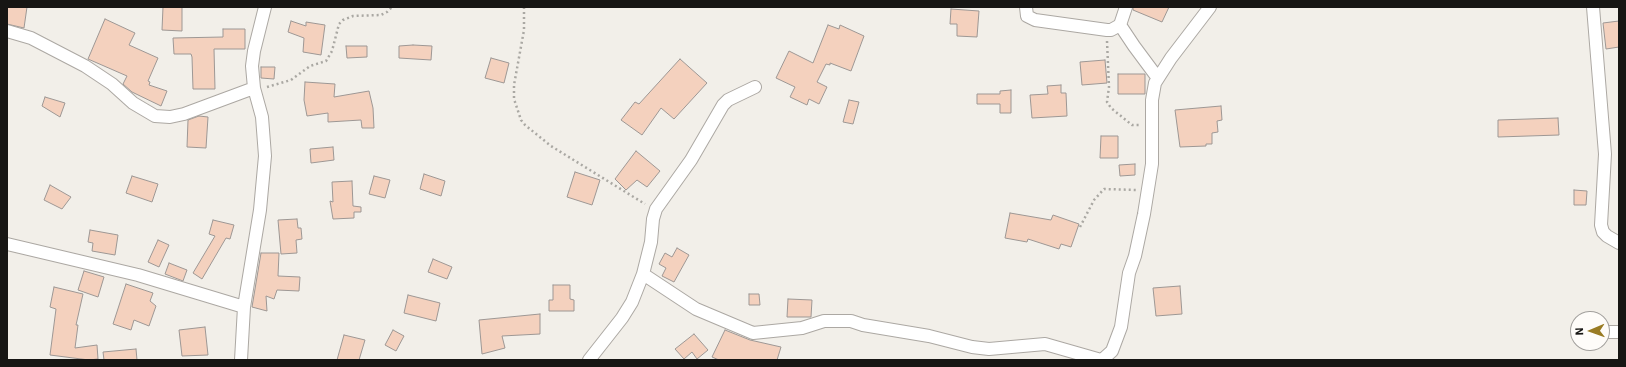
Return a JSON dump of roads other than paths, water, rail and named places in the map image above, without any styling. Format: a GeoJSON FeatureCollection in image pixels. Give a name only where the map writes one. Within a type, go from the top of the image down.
{"type":"FeatureCollection","features":[{"type":"Feature","properties":{"kind":"street"},"geometry":{"type":"LineString","coordinates":[[241,360],[244,307],[260,210],[265,156],[262,117],[254,88],[252,66],[254,51],[265,7]]}},
{"type":"Feature","properties":{"kind":"street"},"geometry":{"type":"LineString","coordinates":[[1026,7],[1028,16],[1035,20],[1107,30],[1111,30],[1120,25],[1126,7]]}},
{"type":"Feature","properties":{"kind":"street"},"geometry":{"type":"LineString","coordinates":[[643,274],[696,309],[753,333],[802,328],[824,320],[851,321],[863,325],[929,336],[972,347],[989,349],[1045,344],[1102,360],[1112,351],[1121,327],[1129,273],[1135,256],[1148,190],[1152,159],[1153,89],[1158,77],[1210,7]]}},
{"type":"Feature","properties":{"kind":"street"},"geometry":{"type":"LineString","coordinates":[[1594,7],[1605,154],[1601,225],[1603,232],[1607,236],[1619,243]]}},
{"type":"Feature","properties":{"kind":"street"},"geometry":{"type":"LineString","coordinates":[[1120,25],[1158,77]]}},
{"type":"Feature","properties":{"kind":"street"},"geometry":{"type":"LineString","coordinates":[[7,31],[31,38],[84,66],[112,84],[133,103],[154,116],[170,117],[184,114],[254,88]]}},
{"type":"Feature","properties":{"kind":"street"},"geometry":{"type":"LineString","coordinates":[[589,360],[622,318],[632,302],[643,274],[651,242],[653,219],[656,209],[691,160],[723,104],[755,87]]}},
{"type":"Feature","properties":{"kind":"street"},"geometry":{"type":"LineString","coordinates":[[7,244],[118,269],[244,307]]}}]}
